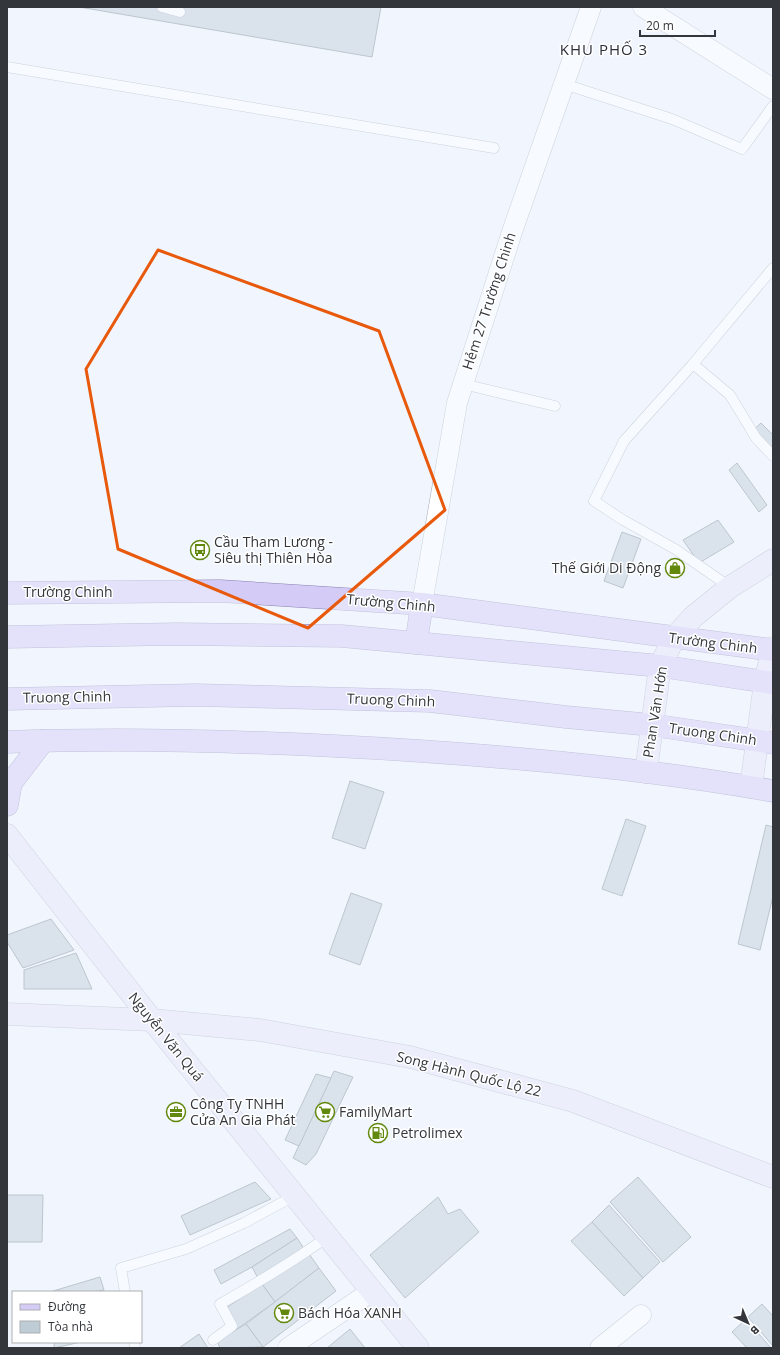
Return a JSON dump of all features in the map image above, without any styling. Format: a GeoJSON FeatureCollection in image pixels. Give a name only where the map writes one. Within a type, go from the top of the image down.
{"type":"FeatureCollection","features":[{"type":"Feature","properties":{"kind":"main road","name":"Phan Văn Hớn"},"geometry":{"type":"LineString","coordinates":[[646,772],[660,666],[674,638],[693,617],[730,587],[773,560]]}},
{"type":"Feature","properties":{"kind":"main road","name":"Trường Chinh"},"geometry":{"type":"LineString","coordinates":[[7,593],[220,591],[422,604],[773,650]]}},
{"type":"Feature","properties":{"kind":"main road"},"geometry":{"type":"LineString","coordinates":[[416,643],[422,604]]}},
{"type":"Feature","properties":{"kind":"main road"},"geometry":{"type":"LineString","coordinates":[[7,637],[177,634],[342,636],[660,666],[769,683]]}},
{"type":"Feature","properties":{"kind":"main road"},"geometry":{"type":"LineString","coordinates":[[750,787],[765,742],[773,650]]}},
{"type":"Feature","properties":{"kind":"main road","name":"Truong Chinh"},"geometry":{"type":"LineString","coordinates":[[7,698],[196,695],[430,701],[566,718],[652,725],[765,742]]}},
{"type":"Feature","properties":{"kind":"main road"},"geometry":{"type":"LineString","coordinates":[[7,805],[11,783],[43,741]]}},
{"type":"Feature","properties":{"kind":"main road"},"geometry":{"type":"LineString","coordinates":[[7,742],[43,741],[317,744],[504,757],[646,772],[773,791]]}},
{"type":"Feature","properties":{"kind":"main road","name":"Nguyễn Văn Quá"},"geometry":{"type":"LineString","coordinates":[[7,835],[152,1020],[418,1348]]}},
{"type":"Feature","properties":{"kind":"main road"},"geometry":{"type":"LineString","coordinates":[[7,1014],[152,1020]]}},
{"type":"Feature","properties":{"kind":"main road","name":"Song Hành Quốc Lộ 22"},"geometry":{"type":"LineString","coordinates":[[152,1020],[260,1030],[410,1057],[573,1101],[773,1177]]}},
{"type":"Feature","properties":{"kind":"street","name":"Hẻm 27 Trường Chinh"},"geometry":{"type":"LineString","coordinates":[[422,604],[457,403],[513,228],[591,7]]}},
{"type":"Feature","properties":{"kind":"street"},"geometry":{"type":"LineString","coordinates":[[643,7],[773,89]]}},
{"type":"Feature","properties":{"kind":"street"},"geometry":{"type":"LineString","coordinates":[[288,1348],[372,1291]]}},
{"type":"Feature","properties":{"kind":"street"},"geometry":{"type":"LineString","coordinates":[[600,1348],[641,1315]]}},
{"type":"Feature","properties":{"kind":"lane"},"geometry":{"type":"LineString","coordinates":[[162,7],[180,12]]}},
{"type":"Feature","properties":{"kind":"lane"},"geometry":{"type":"LineString","coordinates":[[7,67],[494,148]]}},
{"type":"Feature","properties":{"kind":"lane"},"geometry":{"type":"LineString","coordinates":[[564,84],[672,119],[742,149],[773,106]]}},
{"type":"Feature","properties":{"kind":"lane"},"geometry":{"type":"LineString","coordinates":[[730,587],[675,549],[623,520],[594,501],[624,441],[694,364],[773,268]]}},
{"type":"Feature","properties":{"kind":"lane"},"geometry":{"type":"LineString","coordinates":[[694,364],[730,395],[756,438],[773,456]]}},
{"type":"Feature","properties":{"kind":"lane"},"geometry":{"type":"LineString","coordinates":[[463,384],[555,406]]}},
{"type":"Feature","properties":{"kind":"lane"},"geometry":{"type":"LineString","coordinates":[[125,1291],[121,1268],[186,1248],[244,1223],[294,1196]]}},
{"type":"Feature","properties":{"kind":"lane"},"geometry":{"type":"LineString","coordinates":[[213,1340],[232,1326],[220,1304],[261,1281],[327,1237]]}},
{"type":"Feature","properties":{"kind":"highlighted area"},"geometry":{"type":"Polygon","coordinates":[[[158,250],[379,331],[445,510],[308,628],[118,549],[86,369],[158,250]]]}},
{"type":"Feature","properties":{"kind":"building"},"geometry":{"type":"Polygon","coordinates":[[[79,7],[381,7],[372,57],[79,7]]]}},
{"type":"Feature","properties":{"kind":"building"},"geometry":{"type":"Polygon","coordinates":[[[761,423],[773,435],[773,457],[750,433],[761,423]]]}},
{"type":"Feature","properties":{"kind":"building"},"geometry":{"type":"Polygon","coordinates":[[[737,463],[767,505],[759,512],[729,470],[737,463]]]}},
{"type":"Feature","properties":{"kind":"building"},"geometry":{"type":"Polygon","coordinates":[[[718,520],[734,542],[699,563],[683,540],[718,520]]]}},
{"type":"Feature","properties":{"kind":"building"},"geometry":{"type":"Polygon","coordinates":[[[622,532],[641,539],[623,588],[604,581],[622,532]]]}},
{"type":"Feature","properties":{"kind":"building"},"geometry":{"type":"Polygon","coordinates":[[[350,781],[384,792],[365,849],[332,838],[350,781]]]}},
{"type":"Feature","properties":{"kind":"building"},"geometry":{"type":"Polygon","coordinates":[[[626,819],[646,826],[622,896],[602,889],[626,819]]]}},
{"type":"Feature","properties":{"kind":"building"},"geometry":{"type":"Polygon","coordinates":[[[766,825],[773,827],[773,896],[760,950],[738,944],[766,825]]]}},
{"type":"Feature","properties":{"kind":"building"},"geometry":{"type":"Polygon","coordinates":[[[351,893],[382,904],[360,965],[329,954],[351,893]]]}},
{"type":"Feature","properties":{"kind":"building"},"geometry":{"type":"Polygon","coordinates":[[[51,919],[74,950],[23,968],[7,942],[7,935],[51,919]]]}},
{"type":"Feature","properties":{"kind":"building"},"geometry":{"type":"Polygon","coordinates":[[[76,953],[92,989],[24,989],[24,970],[76,953]]]}},
{"type":"Feature","properties":{"kind":"building","name":"FamilyMart"},"geometry":{"type":"Polygon","coordinates":[[[334,1071],[353,1077],[316,1154],[306,1165],[293,1158],[334,1071]]]}},
{"type":"Feature","properties":{"kind":"building"},"geometry":{"type":"Polygon","coordinates":[[[316,1074],[331,1078],[299,1146],[285,1140],[316,1074]]]}},
{"type":"Feature","properties":{"kind":"building"},"geometry":{"type":"Polygon","coordinates":[[[638,1177],[691,1237],[663,1262],[610,1202],[638,1177]]]}},
{"type":"Feature","properties":{"kind":"building"},"geometry":{"type":"Polygon","coordinates":[[[255,1182],[271,1199],[190,1235],[181,1216],[255,1182]]]}},
{"type":"Feature","properties":{"kind":"building"},"geometry":{"type":"Polygon","coordinates":[[[7,1195],[43,1195],[42,1242],[7,1242],[7,1195]]]}},
{"type":"Feature","properties":{"kind":"building"},"geometry":{"type":"Polygon","coordinates":[[[438,1197],[448,1214],[460,1209],[479,1232],[405,1298],[370,1255],[438,1197]]]}},
{"type":"Feature","properties":{"kind":"building"},"geometry":{"type":"Polygon","coordinates":[[[609,1205],[660,1262],[643,1278],[592,1222],[609,1205]]]}},
{"type":"Feature","properties":{"kind":"building"},"geometry":{"type":"Polygon","coordinates":[[[592,1222],[643,1278],[624,1296],[571,1241],[592,1222]]]}},
{"type":"Feature","properties":{"kind":"building"},"geometry":{"type":"Polygon","coordinates":[[[290,1229],[297,1238],[252,1267],[221,1284],[214,1270],[290,1229]]]}},
{"type":"Feature","properties":{"kind":"building"},"geometry":{"type":"Polygon","coordinates":[[[297,1238],[305,1250],[259,1280],[252,1267],[297,1238]]]}},
{"type":"Feature","properties":{"kind":"building"},"geometry":{"type":"Polygon","coordinates":[[[309,1254],[319,1268],[275,1302],[262,1284],[309,1254]]]}},
{"type":"Feature","properties":{"kind":"building","name":"Bách Hóa XANH"},"geometry":{"type":"Polygon","coordinates":[[[319,1268],[336,1291],[263,1347],[246,1324],[319,1268]]]}},
{"type":"Feature","properties":{"kind":"building"},"geometry":{"type":"Polygon","coordinates":[[[100,1277],[104,1290],[99,1291],[53,1291],[100,1277]]]}},
{"type":"Feature","properties":{"kind":"building"},"geometry":{"type":"Polygon","coordinates":[[[262,1284],[275,1302],[237,1329],[226,1308],[262,1284]]]}},
{"type":"Feature","properties":{"kind":"building"},"geometry":{"type":"Polygon","coordinates":[[[762,1304],[773,1316],[773,1346],[748,1317],[762,1304]]]}},
{"type":"Feature","properties":{"kind":"building"},"geometry":{"type":"Polygon","coordinates":[[[746,1319],[771,1348],[747,1348],[732,1332],[746,1319]]]}},
{"type":"Feature","properties":{"kind":"building"},"geometry":{"type":"Polygon","coordinates":[[[246,1324],[263,1347],[220,1348],[217,1341],[246,1324]]]}},
{"type":"Feature","properties":{"kind":"building"},"geometry":{"type":"Polygon","coordinates":[[[350,1329],[365,1348],[327,1348],[350,1329]]]}},
{"type":"Feature","properties":{"kind":"building"},"geometry":{"type":"Polygon","coordinates":[[[199,1334],[208,1348],[179,1348],[199,1334]]]}},
{"type":"Feature","properties":{"kind":"building"},"geometry":{"type":"Polygon","coordinates":[[[54,1343],[76,1343],[54,1348],[54,1343]]]}},
{"type":"Feature","properties":{"kind":"place","name":"Cầu Tham Lương - Siêu thị Thiên Hòa"},"geometry":{"type":"Point","coordinates":[200,550]}},
{"type":"Feature","properties":{"kind":"place","name":"Thế Giới Di Động"},"geometry":{"type":"Point","coordinates":[675,568]}},
{"type":"Feature","properties":{"kind":"place","name":"Công Ty TNHH Cửa An Gia Phát"},"geometry":{"type":"Point","coordinates":[176,1112]}},
{"type":"Feature","properties":{"kind":"place","name":"FamilyMart"},"geometry":{"type":"Point","coordinates":[325,1112]}},
{"type":"Feature","properties":{"kind":"place","name":"Petrolimex"},"geometry":{"type":"Point","coordinates":[378,1133]}},
{"type":"Feature","properties":{"kind":"place","name":"Bách Hóa XANH"},"geometry":{"type":"Point","coordinates":[284,1313]}},
{"type":"Feature","properties":{"kind":"district","name":"KHU PHỐ 3"},"geometry":{"type":"Point","coordinates":[604,50]}}]}
